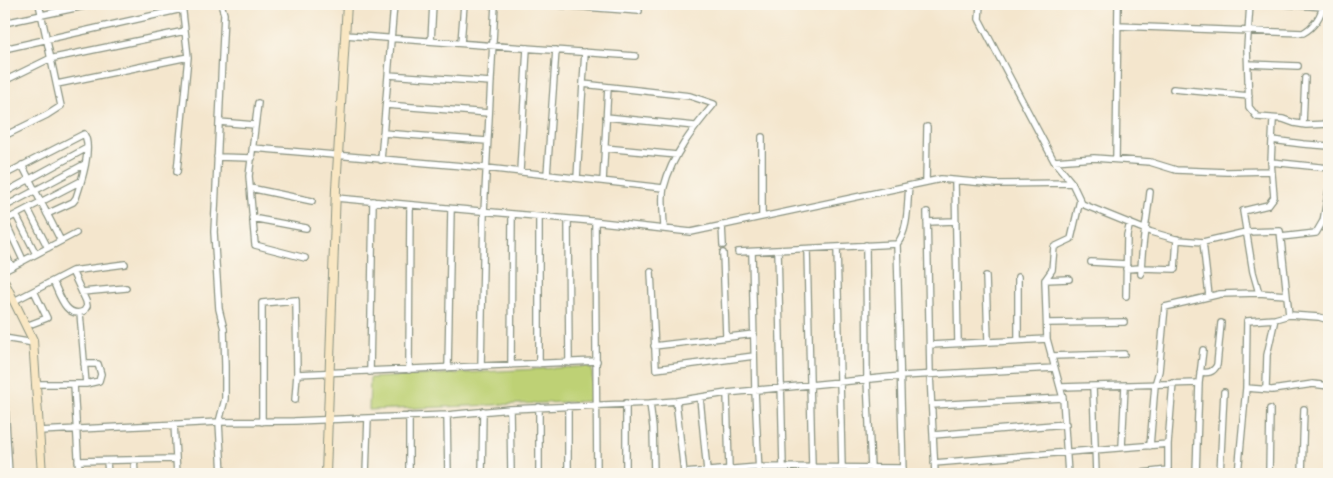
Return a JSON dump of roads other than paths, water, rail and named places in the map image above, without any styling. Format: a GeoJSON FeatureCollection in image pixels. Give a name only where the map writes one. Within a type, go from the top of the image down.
{"type":"FeatureCollection","features":[{"type":"Feature","properties":{"kind":"street"},"geometry":{"type":"LineString","coordinates":[[4,136],[61,106],[57,84],[49,59],[39,4]]}},
{"type":"Feature","properties":{"kind":"street"},"geometry":{"type":"LineString","coordinates":[[4,23],[94,4]]}},
{"type":"Feature","properties":{"kind":"street"},"geometry":{"type":"LineString","coordinates":[[221,4],[224,14],[214,232],[219,309],[224,329],[225,399],[220,422],[222,474]]}},
{"type":"Feature","properties":{"kind":"street"},"geometry":{"type":"LineString","coordinates":[[326,474],[336,198],[347,4]]}},
{"type":"Feature","properties":{"kind":"street"},"geometry":{"type":"LineString","coordinates":[[381,160],[394,4]]}},
{"type":"Feature","properties":{"kind":"street"},"geometry":{"type":"LineString","coordinates":[[431,41],[433,4]]}},
{"type":"Feature","properties":{"kind":"street"},"geometry":{"type":"LineString","coordinates":[[461,43],[464,4]]}},
{"type":"Feature","properties":{"kind":"street"},"geometry":{"type":"LineString","coordinates":[[481,367],[484,212],[495,4]]}},
{"type":"Feature","properties":{"kind":"street"},"geometry":{"type":"LineString","coordinates":[[544,4],[639,11]]}},
{"type":"Feature","properties":{"kind":"street"},"geometry":{"type":"LineString","coordinates":[[980,4],[979,19],[1054,161],[1072,183],[1082,204],[1146,230],[1177,239],[1203,242],[1246,232],[1280,232],[1289,315]]}},
{"type":"Feature","properties":{"kind":"street"},"geometry":{"type":"LineString","coordinates":[[1116,159],[1118,4]]}},
{"type":"Feature","properties":{"kind":"street"},"geometry":{"type":"LineString","coordinates":[[1216,4],[1249,4],[1249,107],[1257,117],[1273,120],[1283,119],[1303,124],[1329,124]]}},
{"type":"Feature","properties":{"kind":"street"},"geometry":{"type":"LineString","coordinates":[[1117,26],[1304,33],[1321,15],[1323,5],[1284,4]]}},
{"type":"Feature","properties":{"kind":"street"},"geometry":{"type":"LineString","coordinates":[[4,49],[182,7],[188,57],[178,172]]}},
{"type":"Feature","properties":{"kind":"street"},"geometry":{"type":"LineString","coordinates":[[4,81],[49,59],[185,31]]}},
{"type":"Feature","properties":{"kind":"street"},"geometry":{"type":"LineString","coordinates":[[345,35],[635,56]]}},
{"type":"Feature","properties":{"kind":"street"},"geometry":{"type":"LineString","coordinates":[[520,172],[527,48]]}},
{"type":"Feature","properties":{"kind":"street"},"geometry":{"type":"LineString","coordinates":[[547,174],[556,50]]}},
{"type":"Feature","properties":{"kind":"street"},"geometry":{"type":"LineString","coordinates":[[577,178],[585,52]]}},
{"type":"Feature","properties":{"kind":"street"},"geometry":{"type":"LineString","coordinates":[[57,84],[188,57]]}},
{"type":"Feature","properties":{"kind":"street"},"geometry":{"type":"LineString","coordinates":[[1248,64],[1298,66]]}},
{"type":"Feature","properties":{"kind":"street"},"geometry":{"type":"LineString","coordinates":[[388,75],[491,82]]}},
{"type":"Feature","properties":{"kind":"street"},"geometry":{"type":"LineString","coordinates":[[1303,124],[1305,78]]}},
{"type":"Feature","properties":{"kind":"street"},"geometry":{"type":"LineString","coordinates":[[583,84],[690,96],[714,104],[695,126],[677,155],[663,188],[664,229]]}},
{"type":"Feature","properties":{"kind":"street"},"geometry":{"type":"LineString","coordinates":[[602,181],[608,87]]}},
{"type":"Feature","properties":{"kind":"street"},"geometry":{"type":"LineString","coordinates":[[1174,90],[1249,96]]}},
{"type":"Feature","properties":{"kind":"street"},"geometry":{"type":"LineString","coordinates":[[258,103],[249,176],[255,245],[305,258]]}},
{"type":"Feature","properties":{"kind":"street"},"geometry":{"type":"LineString","coordinates":[[386,105],[489,113]]}},
{"type":"Feature","properties":{"kind":"street"},"geometry":{"type":"LineString","coordinates":[[606,116],[695,126]]}},
{"type":"Feature","properties":{"kind":"street"},"geometry":{"type":"LineString","coordinates":[[1259,293],[1254,280],[1243,211],[1268,205],[1274,197],[1271,171],[1273,120]]}},
{"type":"Feature","properties":{"kind":"street"},"geometry":{"type":"LineString","coordinates":[[219,122],[256,125]]}},
{"type":"Feature","properties":{"kind":"street"},"geometry":{"type":"LineString","coordinates":[[926,182],[927,127]]}},
{"type":"Feature","properties":{"kind":"street"},"geometry":{"type":"LineString","coordinates":[[383,133],[488,141]]}},
{"type":"Feature","properties":{"kind":"street"},"geometry":{"type":"LineString","coordinates":[[4,176],[84,134],[88,139],[87,148],[82,181],[76,198],[73,202],[47,214]]}},
{"type":"Feature","properties":{"kind":"street"},"geometry":{"type":"LineString","coordinates":[[762,137],[762,217]]}},
{"type":"Feature","properties":{"kind":"street"},"geometry":{"type":"LineString","coordinates":[[1272,140],[1329,146]]}},
{"type":"Feature","properties":{"kind":"street"},"geometry":{"type":"LineString","coordinates":[[4,193],[87,148]]}},
{"type":"Feature","properties":{"kind":"street"},"geometry":{"type":"LineString","coordinates":[[253,148],[486,168],[663,188]]}},
{"type":"Feature","properties":{"kind":"street"},"geometry":{"type":"LineString","coordinates":[[604,148],[677,155]]}},
{"type":"Feature","properties":{"kind":"street"},"geometry":{"type":"LineString","coordinates":[[217,157],[252,158]]}},
{"type":"Feature","properties":{"kind":"street"},"geometry":{"type":"LineString","coordinates":[[1054,161],[1094,158],[1116,159],[1150,162],[1176,170],[1271,171]]}},
{"type":"Feature","properties":{"kind":"street"},"geometry":{"type":"LineString","coordinates":[[1271,162],[1329,168]]}},
{"type":"Feature","properties":{"kind":"street"},"geometry":{"type":"LineString","coordinates":[[4,206],[84,164]]}},
{"type":"Feature","properties":{"kind":"street"},"geometry":{"type":"LineString","coordinates":[[22,165],[61,241]]}},
{"type":"Feature","properties":{"kind":"street"},"geometry":{"type":"LineString","coordinates":[[336,198],[691,232],[940,179],[996,184],[1072,183]]}},
{"type":"Feature","properties":{"kind":"street"},"geometry":{"type":"LineString","coordinates":[[23,260],[4,221],[82,181]]}},
{"type":"Feature","properties":{"kind":"street"},"geometry":{"type":"LineString","coordinates":[[955,181],[958,343]]}},
{"type":"Feature","properties":{"kind":"street"},"geometry":{"type":"LineString","coordinates":[[676,401],[684,472],[758,467],[871,468],[903,471],[897,244],[901,239],[904,228],[908,186]]}},
{"type":"Feature","properties":{"kind":"street"},"geometry":{"type":"LineString","coordinates":[[250,188],[312,201]]}},
{"type":"Feature","properties":{"kind":"street"},"geometry":{"type":"LineString","coordinates":[[1280,237],[1316,233],[1326,221],[1329,189]]}},
{"type":"Feature","properties":{"kind":"street"},"geometry":{"type":"LineString","coordinates":[[1141,271],[1141,254],[1146,230],[1150,192]]}},
{"type":"Feature","properties":{"kind":"street"},"geometry":{"type":"LineString","coordinates":[[1068,474],[1063,398],[1047,339],[1045,280],[1052,270],[1054,247],[1071,239],[1080,200]]}},
{"type":"Feature","properties":{"kind":"street"},"geometry":{"type":"LineString","coordinates":[[370,372],[373,202]]}},
{"type":"Feature","properties":{"kind":"street"},"geometry":{"type":"LineString","coordinates":[[409,370],[410,205]]}},
{"type":"Feature","properties":{"kind":"street"},"geometry":{"type":"LineString","coordinates":[[28,209],[48,248]]}},
{"type":"Feature","properties":{"kind":"street"},"geometry":{"type":"LineString","coordinates":[[448,368],[451,209]]}},
{"type":"Feature","properties":{"kind":"street"},"geometry":{"type":"LineString","coordinates":[[927,212],[930,374],[935,474]]}},
{"type":"Feature","properties":{"kind":"street"},"geometry":{"type":"LineString","coordinates":[[511,365],[512,214]]}},
{"type":"Feature","properties":{"kind":"street"},"geometry":{"type":"LineString","coordinates":[[16,215],[36,254]]}},
{"type":"Feature","properties":{"kind":"street"},"geometry":{"type":"LineString","coordinates":[[539,217],[539,364]]}},
{"type":"Feature","properties":{"kind":"street"},"geometry":{"type":"LineString","coordinates":[[252,218],[306,228]]}},
{"type":"Feature","properties":{"kind":"street"},"geometry":{"type":"LineString","coordinates":[[568,219],[569,363]]}},
{"type":"Feature","properties":{"kind":"street"},"geometry":{"type":"LineString","coordinates":[[927,222],[956,221]]}},
{"type":"Feature","properties":{"kind":"street"},"geometry":{"type":"LineString","coordinates":[[595,222],[596,474]]}},
{"type":"Feature","properties":{"kind":"street"},"geometry":{"type":"LineString","coordinates":[[1126,296],[1127,234],[1130,223]]}},
{"type":"Feature","properties":{"kind":"street"},"geometry":{"type":"LineString","coordinates":[[722,226],[723,245]]}},
{"type":"Feature","properties":{"kind":"street"},"geometry":{"type":"LineString","coordinates":[[4,271],[76,234]]}},
{"type":"Feature","properties":{"kind":"street"},"geometry":{"type":"LineString","coordinates":[[1091,262],[1126,266],[1141,271],[1175,269],[1177,239]]}},
{"type":"Feature","properties":{"kind":"street"},"geometry":{"type":"LineString","coordinates":[[1203,242],[1209,296]]}},
{"type":"Feature","properties":{"kind":"street"},"geometry":{"type":"LineString","coordinates":[[738,252],[897,244]]}},
{"type":"Feature","properties":{"kind":"street"},"geometry":{"type":"LineString","coordinates":[[866,245],[867,379],[871,468]]}},
{"type":"Feature","properties":{"kind":"street"},"geometry":{"type":"LineString","coordinates":[[837,247],[842,468]]}},
{"type":"Feature","properties":{"kind":"street"},"geometry":{"type":"LineString","coordinates":[[807,249],[812,467]]}},
{"type":"Feature","properties":{"kind":"street"},"geometry":{"type":"LineString","coordinates":[[778,250],[783,467]]}},
{"type":"Feature","properties":{"kind":"street"},"geometry":{"type":"LineString","coordinates":[[4,251],[12,267]]}},
{"type":"Feature","properties":{"kind":"street"},"geometry":{"type":"LineString","coordinates":[[752,252],[759,474]]}},
{"type":"Feature","properties":{"kind":"street"},"geometry":{"type":"LineString","coordinates":[[723,253],[726,336]]}},
{"type":"Feature","properties":{"kind":"street"},"geometry":{"type":"LineString","coordinates":[[14,301],[72,271],[125,264]]}},
{"type":"Feature","properties":{"kind":"street"},"geometry":{"type":"LineString","coordinates":[[53,281],[68,310],[80,313],[87,306],[72,271]]}},
{"type":"Feature","properties":{"kind":"street"},"geometry":{"type":"LineString","coordinates":[[651,272],[656,369],[754,356]]}},
{"type":"Feature","properties":{"kind":"street"},"geometry":{"type":"LineString","coordinates":[[986,276],[988,341]]}},
{"type":"Feature","properties":{"kind":"street"},"geometry":{"type":"LineString","coordinates":[[1018,277],[1018,340]]}},
{"type":"Feature","properties":{"kind":"street"},"geometry":{"type":"LineString","coordinates":[[1045,280],[1069,279]]}},
{"type":"Feature","properties":{"kind":"street"},"geometry":{"type":"LineString","coordinates":[[4,281],[34,343],[42,474]]}},
{"type":"Feature","properties":{"kind":"street"},"geometry":{"type":"LineString","coordinates":[[82,292],[126,288]]}},
{"type":"Feature","properties":{"kind":"street"},"geometry":{"type":"LineString","coordinates":[[26,326],[47,318],[34,291]]}},
{"type":"Feature","properties":{"kind":"street"},"geometry":{"type":"LineString","coordinates":[[1150,446],[1155,385],[1165,307],[1209,296],[1259,293],[1286,295]]}},
{"type":"Feature","properties":{"kind":"street"},"geometry":{"type":"LineString","coordinates":[[262,422],[262,303],[296,300],[297,374],[295,400]]}},
{"type":"Feature","properties":{"kind":"street"},"geometry":{"type":"LineString","coordinates":[[80,313],[86,384]]}},
{"type":"Feature","properties":{"kind":"street"},"geometry":{"type":"LineString","coordinates":[[1238,474],[1246,388],[1247,321],[1275,319],[1289,315],[1319,317],[1329,320]]}},
{"type":"Feature","properties":{"kind":"street"},"geometry":{"type":"LineString","coordinates":[[1266,389],[1267,355],[1275,319]]}},
{"type":"Feature","properties":{"kind":"street"},"geometry":{"type":"LineString","coordinates":[[1047,323],[1124,322]]}},
{"type":"Feature","properties":{"kind":"street"},"geometry":{"type":"LineString","coordinates":[[1200,372],[1210,373],[1217,365],[1221,323]]}},
{"type":"Feature","properties":{"kind":"street"},"geometry":{"type":"LineString","coordinates":[[654,346],[754,334]]}},
{"type":"Feature","properties":{"kind":"street"},"geometry":{"type":"LineString","coordinates":[[4,338],[34,343]]}},
{"type":"Feature","properties":{"kind":"street"},"geometry":{"type":"LineString","coordinates":[[930,345],[1047,339]]}},
{"type":"Feature","properties":{"kind":"street"},"geometry":{"type":"LineString","coordinates":[[1196,474],[1198,382],[1203,350]]}},
{"type":"Feature","properties":{"kind":"street"},"geometry":{"type":"LineString","coordinates":[[1051,356],[1124,354]]}},
{"type":"Feature","properties":{"kind":"street"},"geometry":{"type":"LineString","coordinates":[[297,374],[597,361]]}},
{"type":"Feature","properties":{"kind":"street"},"geometry":{"type":"LineString","coordinates":[[36,384],[86,384],[100,381],[101,374],[98,364],[84,364]]}},
{"type":"Feature","properties":{"kind":"street"},"geometry":{"type":"LineString","coordinates":[[40,431],[220,422],[447,415],[510,408],[650,403],[700,398],[726,393],[901,376],[1055,368]]}},
{"type":"Feature","properties":{"kind":"street"},"geometry":{"type":"LineString","coordinates":[[1061,387],[1198,382]]}},
{"type":"Feature","properties":{"kind":"street"},"geometry":{"type":"LineString","coordinates":[[1134,474],[1168,472],[1168,444],[1173,383]]}},
{"type":"Feature","properties":{"kind":"street"},"geometry":{"type":"LineString","coordinates":[[74,384],[79,474]]}},
{"type":"Feature","properties":{"kind":"street"},"geometry":{"type":"LineString","coordinates":[[1246,388],[1266,389],[1314,384],[1329,386]]}},
{"type":"Feature","properties":{"kind":"street"},"geometry":{"type":"LineString","coordinates":[[1093,386],[1096,474]]}},
{"type":"Feature","properties":{"kind":"street"},"geometry":{"type":"LineString","coordinates":[[1122,447],[1125,386]]}},
{"type":"Feature","properties":{"kind":"street"},"geometry":{"type":"LineString","coordinates":[[4,387],[9,474]]}},
{"type":"Feature","properties":{"kind":"street"},"geometry":{"type":"LineString","coordinates":[[1220,474],[1224,392]]}},
{"type":"Feature","properties":{"kind":"street"},"geometry":{"type":"LineString","coordinates":[[726,393],[729,469]]}},
{"type":"Feature","properties":{"kind":"street"},"geometry":{"type":"LineString","coordinates":[[700,398],[706,471]]}},
{"type":"Feature","properties":{"kind":"street"},"geometry":{"type":"LineString","coordinates":[[932,406],[1063,398]]}},
{"type":"Feature","properties":{"kind":"street"},"geometry":{"type":"LineString","coordinates":[[626,403],[626,474]]}},
{"type":"Feature","properties":{"kind":"street"},"geometry":{"type":"LineString","coordinates":[[650,403],[653,428],[654,474]]}},
{"type":"Feature","properties":{"kind":"street"},"geometry":{"type":"LineString","coordinates":[[568,406],[568,474]]}},
{"type":"Feature","properties":{"kind":"street"},"geometry":{"type":"LineString","coordinates":[[540,407],[540,474]]}},
{"type":"Feature","properties":{"kind":"street"},"geometry":{"type":"LineString","coordinates":[[510,408],[511,474]]}},
{"type":"Feature","properties":{"kind":"street"},"geometry":{"type":"LineString","coordinates":[[1269,474],[1270,409]]}},
{"type":"Feature","properties":{"kind":"street"},"geometry":{"type":"LineString","coordinates":[[1302,474],[1304,409]]}},
{"type":"Feature","properties":{"kind":"street"},"geometry":{"type":"LineString","coordinates":[[482,411],[482,474]]}},
{"type":"Feature","properties":{"kind":"street"},"geometry":{"type":"LineString","coordinates":[[447,415],[448,474]]}},
{"type":"Feature","properties":{"kind":"street"},"geometry":{"type":"LineString","coordinates":[[409,416],[409,474]]}},
{"type":"Feature","properties":{"kind":"street"},"geometry":{"type":"LineString","coordinates":[[366,474],[368,418]]}},
{"type":"Feature","properties":{"kind":"street"},"geometry":{"type":"LineString","coordinates":[[174,424],[177,474]]}},
{"type":"Feature","properties":{"kind":"street"},"geometry":{"type":"LineString","coordinates":[[933,434],[1066,424]]}},
{"type":"Feature","properties":{"kind":"street"},"geometry":{"type":"LineString","coordinates":[[934,463],[1168,444]]}},
{"type":"Feature","properties":{"kind":"street"},"geometry":{"type":"LineString","coordinates":[[78,461],[176,459]]}},
{"type":"Feature","properties":{"kind":"street"},"geometry":{"type":"LineString","coordinates":[[134,460],[135,474]]}},
{"type":"Feature","properties":{"kind":"street"},"geometry":{"type":"LineString","coordinates":[[107,461],[108,474]]}}]}
